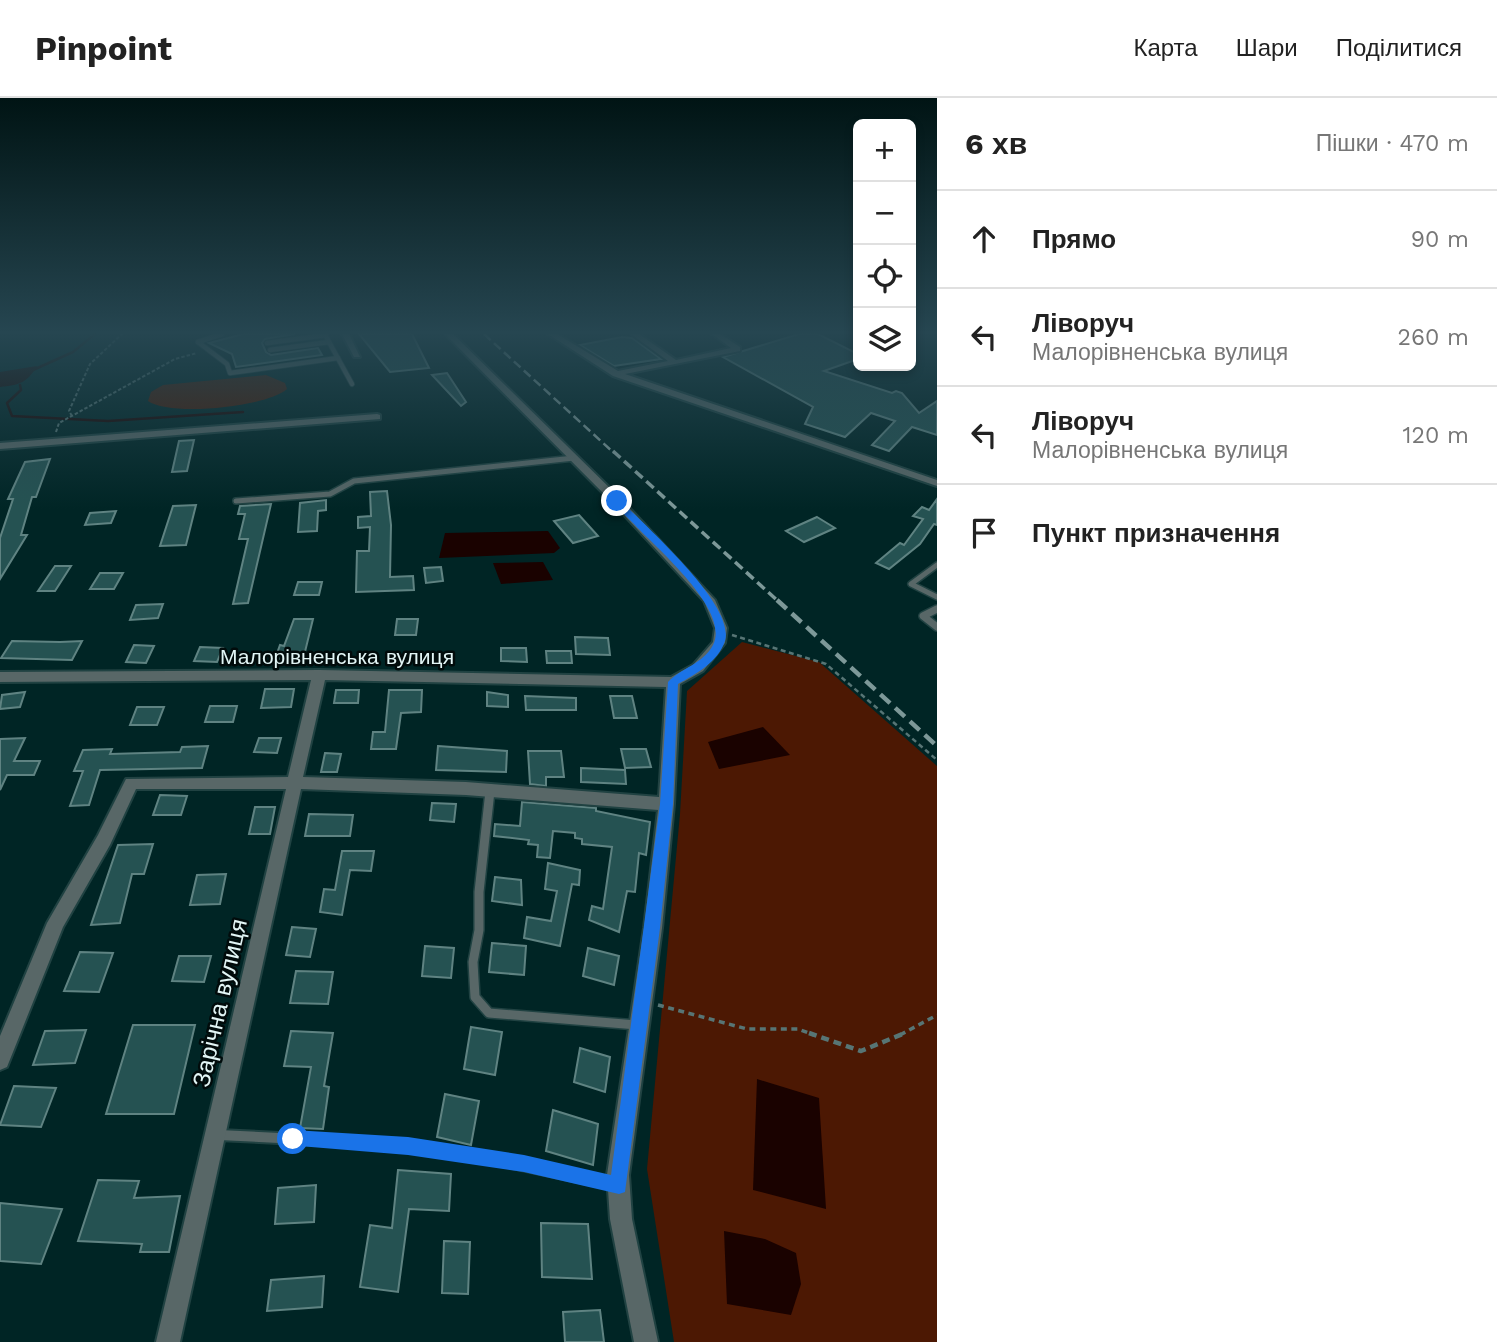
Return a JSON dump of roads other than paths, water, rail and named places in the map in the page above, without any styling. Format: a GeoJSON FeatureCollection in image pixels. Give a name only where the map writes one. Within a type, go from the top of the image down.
{"type":"FeatureCollection","features":[{"type":"Feature","properties":{"kind":"street"},"geometry":{"type":"LineString","coordinates":[[507,392],[697,585],[717,613],[721,632],[719,643],[711,655],[698,668],[673,682],[666,804],[644,1002],[619,1185],[621,1219],[646,1342]]}},
{"type":"Feature","properties":{"kind":"street"},"geometry":{"type":"LineString","coordinates":[[670,392],[937,482]]}},
{"type":"Feature","properties":{"kind":"street"},"geometry":{"type":"LineString","coordinates":[[0,446],[377,417]]}},
{"type":"Feature","properties":{"kind":"street","name":"Малорівненська вулиця"},"geometry":{"type":"LineString","coordinates":[[0,677],[319,675],[673,682]]}},
{"type":"Feature","properties":{"kind":"street","name":"Зарічна вулиця"},"geometry":{"type":"LineString","coordinates":[[168,1342],[319,675]]}},
{"type":"Feature","properties":{"kind":"street"},"geometry":{"type":"LineString","coordinates":[[0,1060],[56,923],[104,840],[131,783],[297,781],[666,804]]}},
{"type":"Feature","properties":{"kind":"lane"},"geometry":{"type":"LineString","coordinates":[[236,501],[330,494],[354,481],[574,458]]}},
{"type":"Feature","properties":{"kind":"lane"},"geometry":{"type":"LineString","coordinates":[[937,565],[911,584],[937,597]]}},
{"type":"Feature","properties":{"kind":"lane"},"geometry":{"type":"LineString","coordinates":[[937,609],[923,616],[937,627]]}},
{"type":"Feature","properties":{"kind":"lane"},"geometry":{"type":"LineString","coordinates":[[490,791],[479,892],[479,930],[473,962],[475,997],[489,1013],[641,1026]]}},
{"type":"Feature","properties":{"kind":"lane"},"geometry":{"type":"LineString","coordinates":[[214,1135],[365,1141],[408,1146],[524,1163],[619,1185]]}},
{"type":"Feature","properties":{"kind":"waterway"},"geometry":{"type":"LineString","coordinates":[[19,392],[7,403],[12,416],[108,421],[243,412]]}},
{"type":"Feature","properties":{"kind":"railway"},"geometry":{"type":"LineString","coordinates":[[547,392],[614,453]]}},
{"type":"Feature","properties":{"kind":"railway"},"geometry":{"type":"LineString","coordinates":[[613,451],[779,602]]}},
{"type":"Feature","properties":{"kind":"railway"},"geometry":{"type":"LineString","coordinates":[[777,600],[937,746]]}}]}
